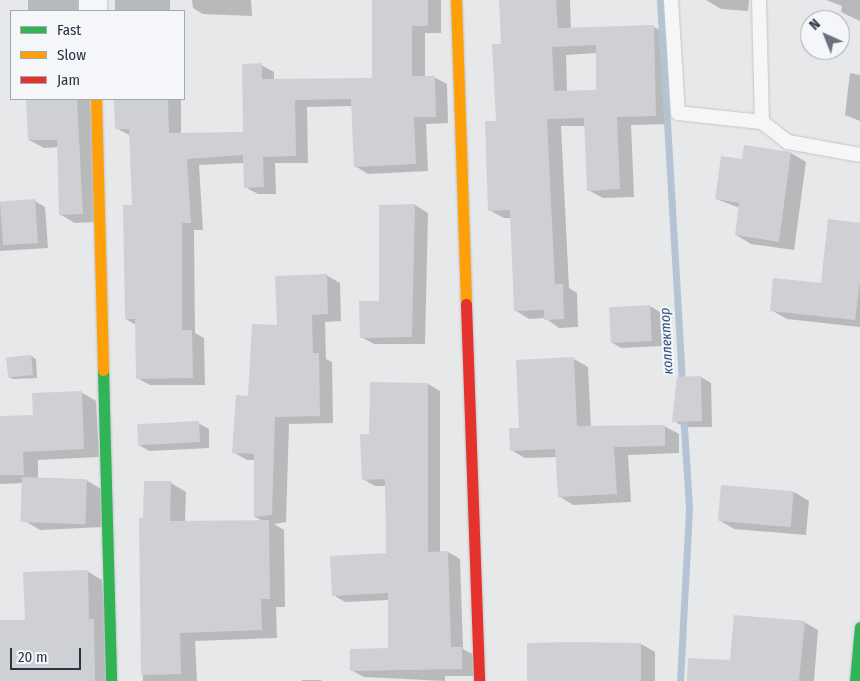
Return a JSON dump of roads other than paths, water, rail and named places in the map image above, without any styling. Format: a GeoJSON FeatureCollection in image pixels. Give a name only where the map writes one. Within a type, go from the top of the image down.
{"type":"FeatureCollection","features":[{"type":"Feature","properties":{"kind":"street"},"geometry":{"type":"LineString","coordinates":[[456,0],[479,681]]}},
{"type":"Feature","properties":{"kind":"street"},"geometry":{"type":"LineString","coordinates":[[96,100],[112,681]]}},
{"type":"Feature","properties":{"kind":"street"},"geometry":{"type":"LineString","coordinates":[[855,681],[860,627]]}},
{"type":"Feature","properties":{"kind":"lane"},"geometry":{"type":"LineString","coordinates":[[671,0],[678,113],[762,122],[788,142],[860,155]]}},
{"type":"Feature","properties":{"kind":"lane"},"geometry":{"type":"LineString","coordinates":[[759,0],[762,122]]}},
{"type":"Feature","properties":{"kind":"waterway","name":"коллектор"},"geometry":{"type":"LineString","coordinates":[[660,0],[682,384]]}},
{"type":"Feature","properties":{"kind":"waterway","name":"коллектор"},"geometry":{"type":"LineString","coordinates":[[680,681],[689,507],[683,412]]}}]}
